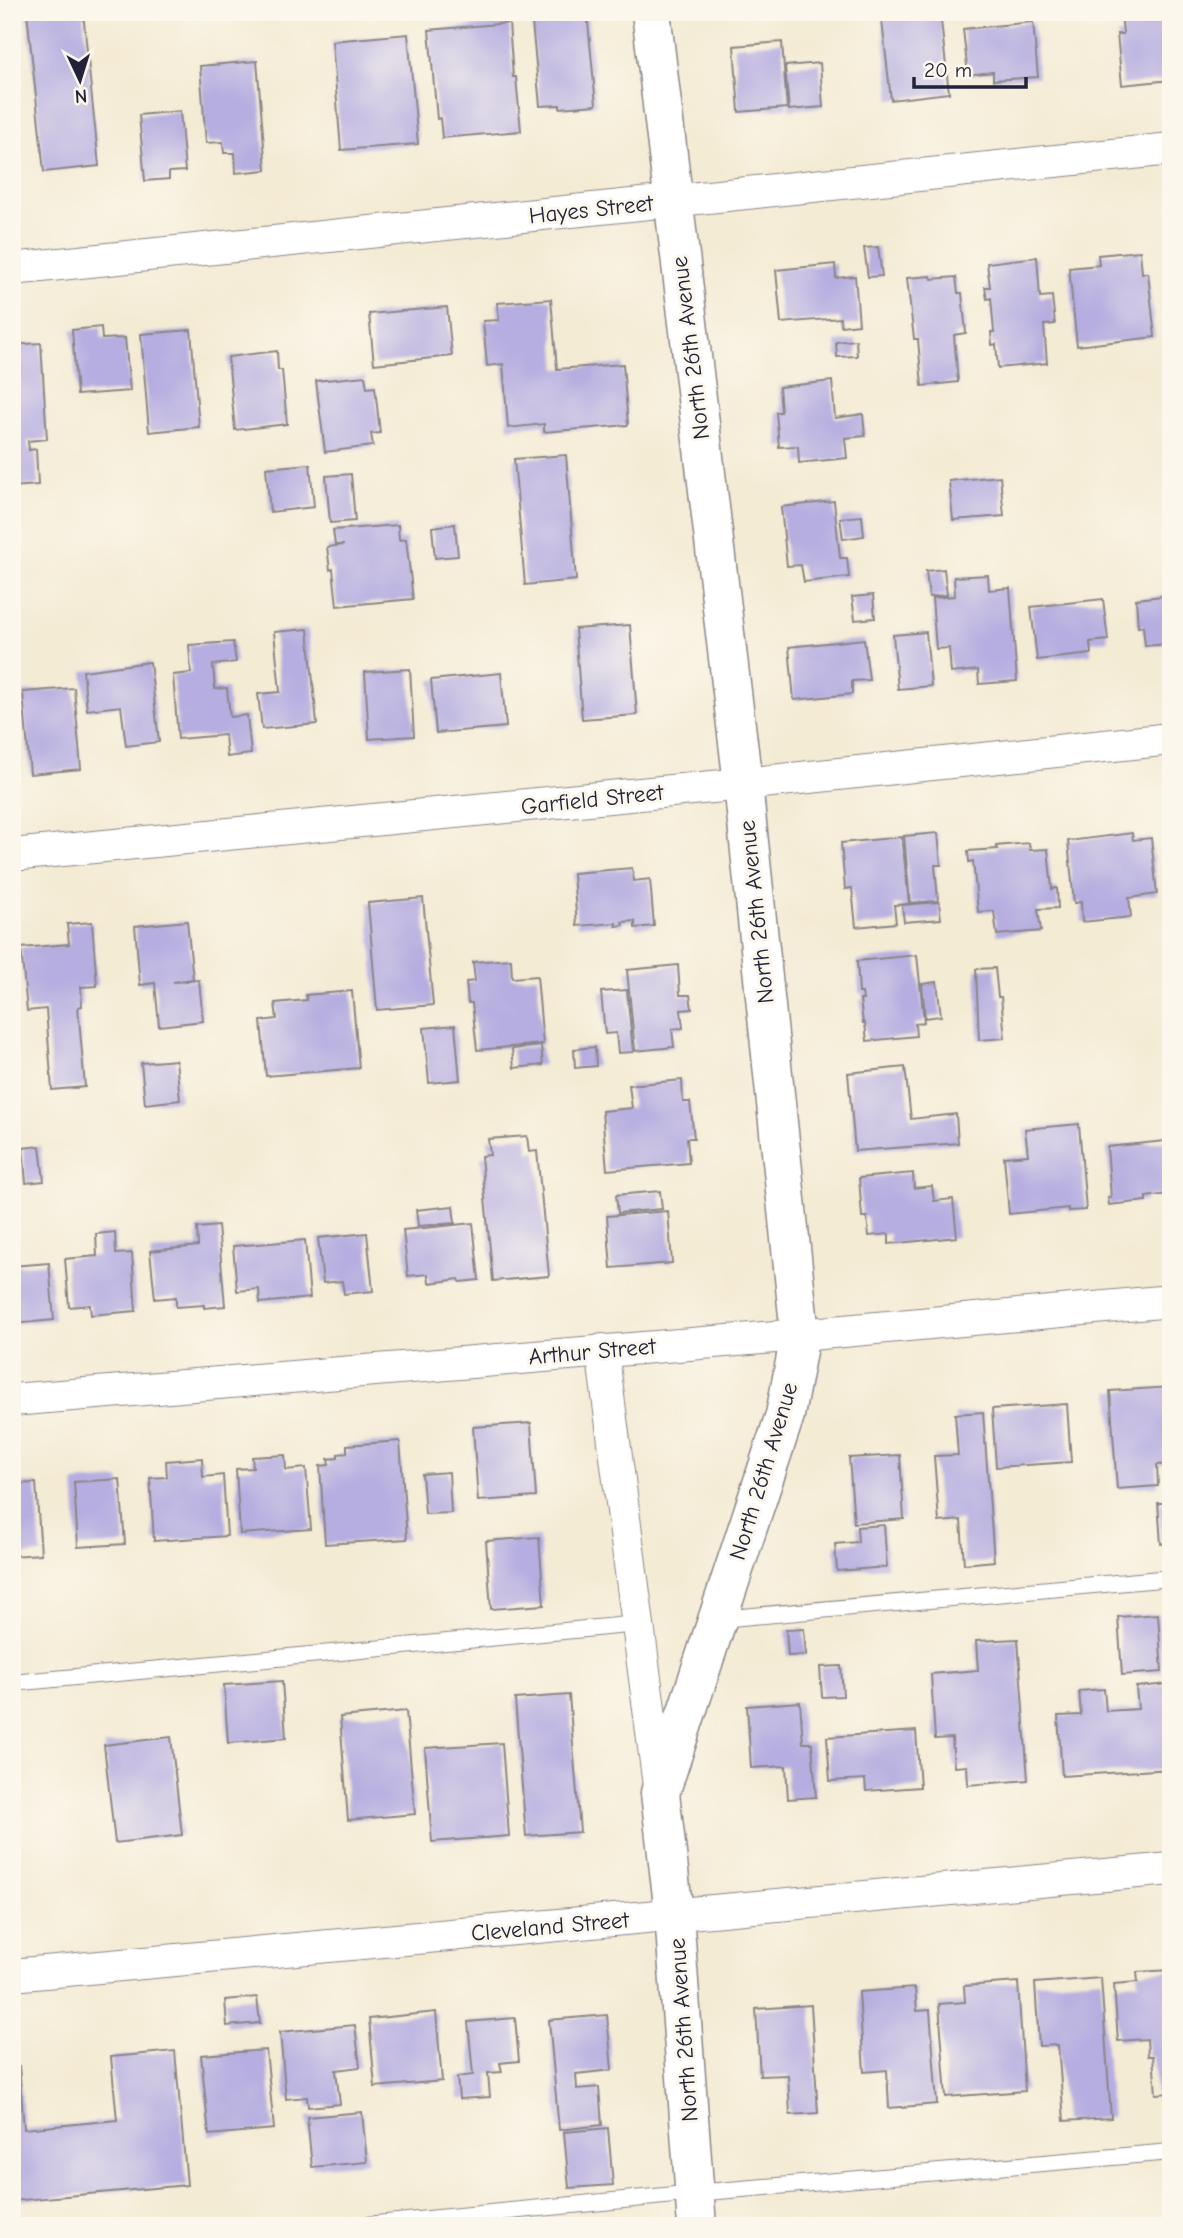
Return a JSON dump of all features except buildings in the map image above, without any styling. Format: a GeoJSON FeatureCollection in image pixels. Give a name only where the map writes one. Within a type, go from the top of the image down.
{"type":"FeatureCollection","features":[{"type":"Feature","properties":{"kind":"street","name":"North 26th Avenue"},"geometry":{"type":"LineString","coordinates":[[651,12],[743,785],[800,1335],[785,1415],[660,1793]]}},
{"type":"Feature","properties":{"kind":"street","name":"Hayes Street"},"geometry":{"type":"LineString","coordinates":[[12,269],[1171,149]]}},
{"type":"Feature","properties":{"kind":"street","name":"Garfield Street"},"geometry":{"type":"LineString","coordinates":[[12,855],[743,785],[1171,738]]}},
{"type":"Feature","properties":{"kind":"street","name":"Arthur Street"},"geometry":{"type":"LineString","coordinates":[[12,1400],[800,1335],[1171,1301]]}},
{"type":"Feature","properties":{"kind":"street","name":"North 26th Avenue"},"geometry":{"type":"LineString","coordinates":[[602,1350],[674,1914],[696,2210]]}},
{"type":"Feature","properties":{"kind":"street","name":"Cleveland Street"},"geometry":{"type":"LineString","coordinates":[[12,1975],[1171,1869]]}},
{"type":"Feature","properties":{"kind":"lane"},"geometry":{"type":"LineString","coordinates":[[717,1619],[1171,1578]]}},
{"type":"Feature","properties":{"kind":"lane"},"geometry":{"type":"LineString","coordinates":[[12,1683],[638,1624]]}},
{"type":"Feature","properties":{"kind":"lane"},"geometry":{"type":"LineString","coordinates":[[356,2226],[696,2210],[1171,2152]]}}]}
